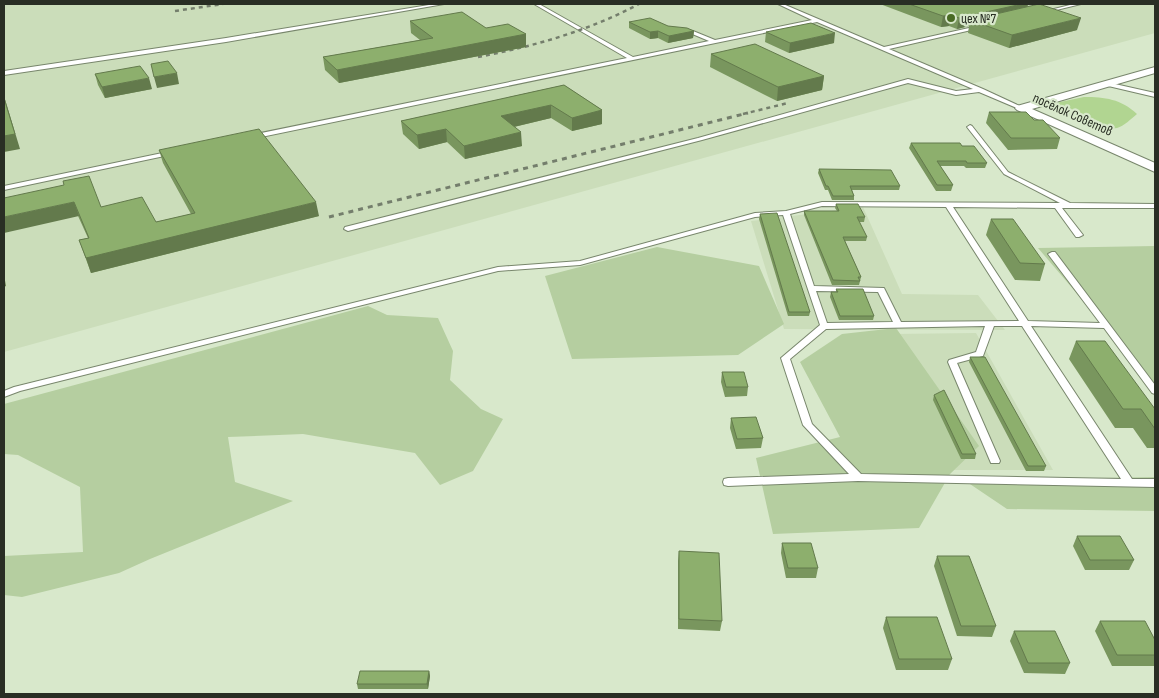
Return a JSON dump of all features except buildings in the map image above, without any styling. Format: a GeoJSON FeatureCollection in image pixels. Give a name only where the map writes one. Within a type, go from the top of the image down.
{"type":"FeatureCollection","features":[{"type":"Feature","properties":{"kind":"street","name":"посёлок Советов"},"geometry":{"type":"LineString","coordinates":[[1021,108],[1155,70]]}},
{"type":"Feature","properties":{"kind":"street","name":"посёлок Советов"},"geometry":{"type":"LineString","coordinates":[[1021,108],[1155,168]]}},
{"type":"Feature","properties":{"kind":"lane"},"geometry":{"type":"LineString","coordinates":[[4,73],[226,40],[442,4]]}},
{"type":"Feature","properties":{"kind":"lane"},"geometry":{"type":"LineString","coordinates":[[536,4],[631,58]]}},
{"type":"Feature","properties":{"kind":"lane"},"geometry":{"type":"LineString","coordinates":[[780,4],[886,48],[1021,108]]}},
{"type":"Feature","properties":{"kind":"lane"},"geometry":{"type":"LineString","coordinates":[[1040,13],[1079,4]]}},
{"type":"Feature","properties":{"kind":"lane"},"geometry":{"type":"LineString","coordinates":[[248,137],[818,20]]}},
{"type":"Feature","properties":{"kind":"lane"},"geometry":{"type":"LineString","coordinates":[[886,48],[982,26]]}},
{"type":"Feature","properties":{"kind":"lane"},"geometry":{"type":"LineString","coordinates":[[677,31],[691,32],[713,41]]}},
{"type":"Feature","properties":{"kind":"lane"},"geometry":{"type":"LineString","coordinates":[[348,229],[700,139],[908,81],[956,93],[982,90]]}},
{"type":"Feature","properties":{"kind":"lane"},"geometry":{"type":"LineString","coordinates":[[1106,84],[1155,95]]}},
{"type":"Feature","properties":{"kind":"lane"},"geometry":{"type":"LineString","coordinates":[[970,127],[1006,173],[1070,206]]}},
{"type":"Feature","properties":{"kind":"lane"},"geometry":{"type":"LineString","coordinates":[[4,188],[179,152]]}},
{"type":"Feature","properties":{"kind":"lane"},"geometry":{"type":"LineString","coordinates":[[4,394],[17,388],[498,269],[580,263],[755,215],[786,213],[822,204],[1155,206]]}},
{"type":"Feature","properties":{"kind":"lane"},"geometry":{"type":"LineString","coordinates":[[950,206],[1129,483]]}},
{"type":"Feature","properties":{"kind":"lane"},"geometry":{"type":"LineString","coordinates":[[1057,206],[1079,235]]}},
{"type":"Feature","properties":{"kind":"lane"},"geometry":{"type":"LineString","coordinates":[[786,213],[824,326]]}},
{"type":"Feature","properties":{"kind":"lane"},"geometry":{"type":"LineString","coordinates":[[1052,254],[1155,391]]}},
{"type":"Feature","properties":{"kind":"lane"},"geometry":{"type":"LineString","coordinates":[[812,288],[880,290],[898,325]]}},
{"type":"Feature","properties":{"kind":"lane"},"geometry":{"type":"LineString","coordinates":[[858,477],[808,425],[785,358],[824,326],[1025,323],[1105,326]]}},
{"type":"Feature","properties":{"kind":"lane"},"geometry":{"type":"LineString","coordinates":[[990,324],[980,354],[952,362],[995,461]]}},
{"type":"Feature","properties":{"kind":"lane"},"geometry":{"type":"LineString","coordinates":[[728,482],[858,477],[1155,483]]}},
{"type":"Feature","properties":{"kind":"shaded area"},"geometry":{"type":"Polygon","coordinates":[[[4,4],[1155,4],[1155,33],[4,352],[4,4]]]}},
{"type":"Feature","properties":{"kind":"shaded area"},"geometry":{"type":"Polygon","coordinates":[[[1084,97],[1119,102],[1137,114],[1120,127],[1101,128],[1074,120],[1056,105],[1060,102],[1084,97]]]}},
{"type":"Feature","properties":{"kind":"shaded area"},"geometry":{"type":"Polygon","coordinates":[[[863,207],[902,294],[978,295],[1005,330],[784,329],[751,221],[863,207]]]}},
{"type":"Feature","properties":{"kind":"shaded area"},"geometry":{"type":"Polygon","coordinates":[[[1155,246],[1155,385],[1038,248],[1155,246]]]}},
{"type":"Feature","properties":{"kind":"shaded area"},"geometry":{"type":"Polygon","coordinates":[[[657,247],[759,266],[784,324],[738,355],[572,359],[545,276],[657,247]]]}},
{"type":"Feature","properties":{"kind":"shaded area"},"geometry":{"type":"Polygon","coordinates":[[[368,306],[387,315],[438,318],[453,351],[450,380],[481,409],[503,419],[473,471],[440,485],[415,453],[303,434],[228,437],[235,482],[293,501],[119,573],[22,597],[4,595],[4,556],[83,552],[80,487],[18,455],[4,454],[4,404],[368,306]]]}},
{"type":"Feature","properties":{"kind":"shaded area"},"geometry":{"type":"Polygon","coordinates":[[[896,328],[979,446],[950,474],[919,528],[773,534],[756,458],[840,437],[800,362],[842,334],[896,328]]]}},
{"type":"Feature","properties":{"kind":"shaded area"},"geometry":{"type":"Polygon","coordinates":[[[976,333],[1053,470],[953,470],[892,334],[976,333]]]}},
{"type":"Feature","properties":{"kind":"shaded area"},"geometry":{"type":"Polygon","coordinates":[[[1155,477],[1155,511],[1007,509],[964,480],[1155,477]]]}},
{"type":"Feature","properties":{"kind":"railway"},"geometry":{"type":"LineString","coordinates":[[175,11],[223,4]]}},
{"type":"Feature","properties":{"kind":"railway"},"geometry":{"type":"LineString","coordinates":[[478,57],[520,48],[581,30],[639,4]]}},
{"type":"Feature","properties":{"kind":"railway"},"geometry":{"type":"LineString","coordinates":[[743,114],[788,103]]}},
{"type":"Feature","properties":{"kind":"railway"},"geometry":{"type":"LineString","coordinates":[[329,217],[748,113]]}},
{"type":"Feature","properties":{"kind":"place","name":"цех №7"},"geometry":{"type":"Point","coordinates":[951,18]}}]}
